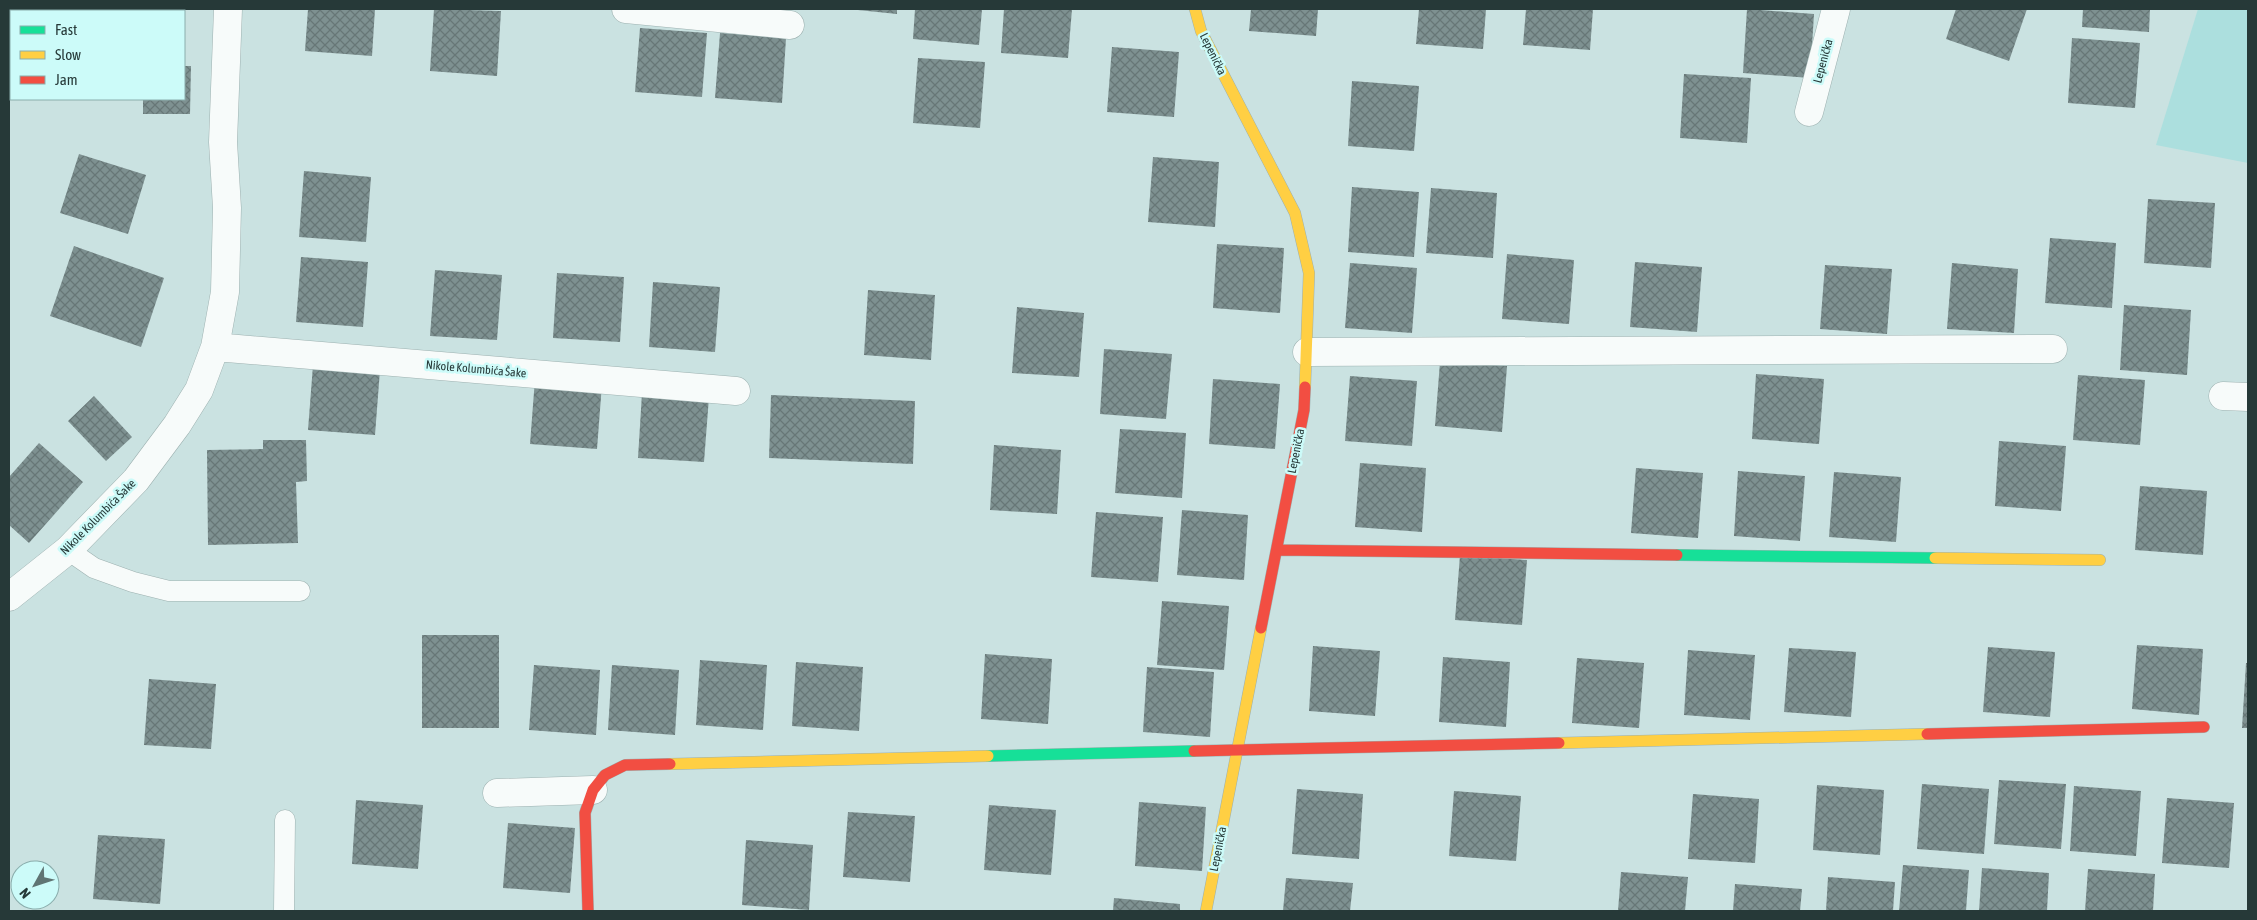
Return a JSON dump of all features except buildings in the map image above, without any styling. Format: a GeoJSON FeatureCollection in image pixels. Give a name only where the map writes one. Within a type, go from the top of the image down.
{"type":"FeatureCollection","features":[{"type":"Feature","properties":{"kind":"street","name":"Nikole Kolumbića Šake"},"geometry":{"type":"LineString","coordinates":[[9,597],[68,550],[136,480],[177,425],[199,390],[215,347],[225,292],[227,253],[223,142],[228,9]]}},
{"type":"Feature","properties":{"kind":"street"},"geometry":{"type":"LineString","coordinates":[[626,9],[790,26]]}},
{"type":"Feature","properties":{"kind":"street","name":"Lepenička"},"geometry":{"type":"LineString","coordinates":[[1195,9],[1205,40],[1295,213],[1309,273],[1304,410],[1206,911]]}},
{"type":"Feature","properties":{"kind":"street","name":"Lepenička"},"geometry":{"type":"LineString","coordinates":[[1809,112],[1836,9]]}},
{"type":"Feature","properties":{"kind":"street","name":"Nikole Kolumbića Šake"},"geometry":{"type":"LineString","coordinates":[[215,347],[736,391]]}},
{"type":"Feature","properties":{"kind":"street"},"geometry":{"type":"LineString","coordinates":[[1307,352],[2053,349]]}},
{"type":"Feature","properties":{"kind":"street"},"geometry":{"type":"LineString","coordinates":[[1277,550],[2100,560]]}},
{"type":"Feature","properties":{"kind":"street"},"geometry":{"type":"LineString","coordinates":[[588,911],[585,813],[593,790],[605,774],[625,765],[2204,728]]}},
{"type":"Feature","properties":{"kind":"street"},"geometry":{"type":"LineString","coordinates":[[497,793],[593,790]]}},
{"type":"Feature","properties":{"kind":"lane"},"geometry":{"type":"LineString","coordinates":[[68,550],[94,568],[133,582],[169,591],[300,591]]}},
{"type":"Feature","properties":{"kind":"lane"},"geometry":{"type":"LineString","coordinates":[[284,911],[285,820]]}},
{"type":"Feature","properties":{"kind":"shaded area"},"geometry":{"type":"Polygon","coordinates":[[[2198,9],[2248,9],[2248,163],[2156,145],[2198,9]]]}},
{"type":"Feature","properties":{"kind":"traffic: fast"},"geometry":{"type":"LineString","coordinates":[[1677,555],[1935,558]]}},
{"type":"Feature","properties":{"kind":"traffic: fast"},"geometry":{"type":"LineString","coordinates":[[988,756],[1194,751]]}},
{"type":"Feature","properties":{"kind":"traffic: slow"},"geometry":{"type":"LineString","coordinates":[[1195,9],[1201,31],[1295,213],[1309,273],[1305,387]]}},
{"type":"Feature","properties":{"kind":"traffic: slow"},"geometry":{"type":"LineString","coordinates":[[1935,558],[2100,560]]}},
{"type":"Feature","properties":{"kind":"traffic: slow"},"geometry":{"type":"LineString","coordinates":[[1206,911],[1261,628]]}},
{"type":"Feature","properties":{"kind":"traffic: slow"},"geometry":{"type":"LineString","coordinates":[[1559,743],[1927,734]]}},
{"type":"Feature","properties":{"kind":"traffic: slow"},"geometry":{"type":"LineString","coordinates":[[670,764],[988,756]]}},
{"type":"Feature","properties":{"kind":"traffic: jam"},"geometry":{"type":"LineString","coordinates":[[1261,628],[1304,410],[1305,387]]}},
{"type":"Feature","properties":{"kind":"traffic: jam"},"geometry":{"type":"LineString","coordinates":[[1277,550],[1677,555]]}},
{"type":"Feature","properties":{"kind":"traffic: jam"},"geometry":{"type":"LineString","coordinates":[[1927,734],[2204,727]]}},
{"type":"Feature","properties":{"kind":"traffic: jam"},"geometry":{"type":"LineString","coordinates":[[1194,751],[1559,743]]}},
{"type":"Feature","properties":{"kind":"traffic: jam"},"geometry":{"type":"LineString","coordinates":[[588,911],[585,813],[593,790],[605,775],[625,765],[670,764]]}}]}
